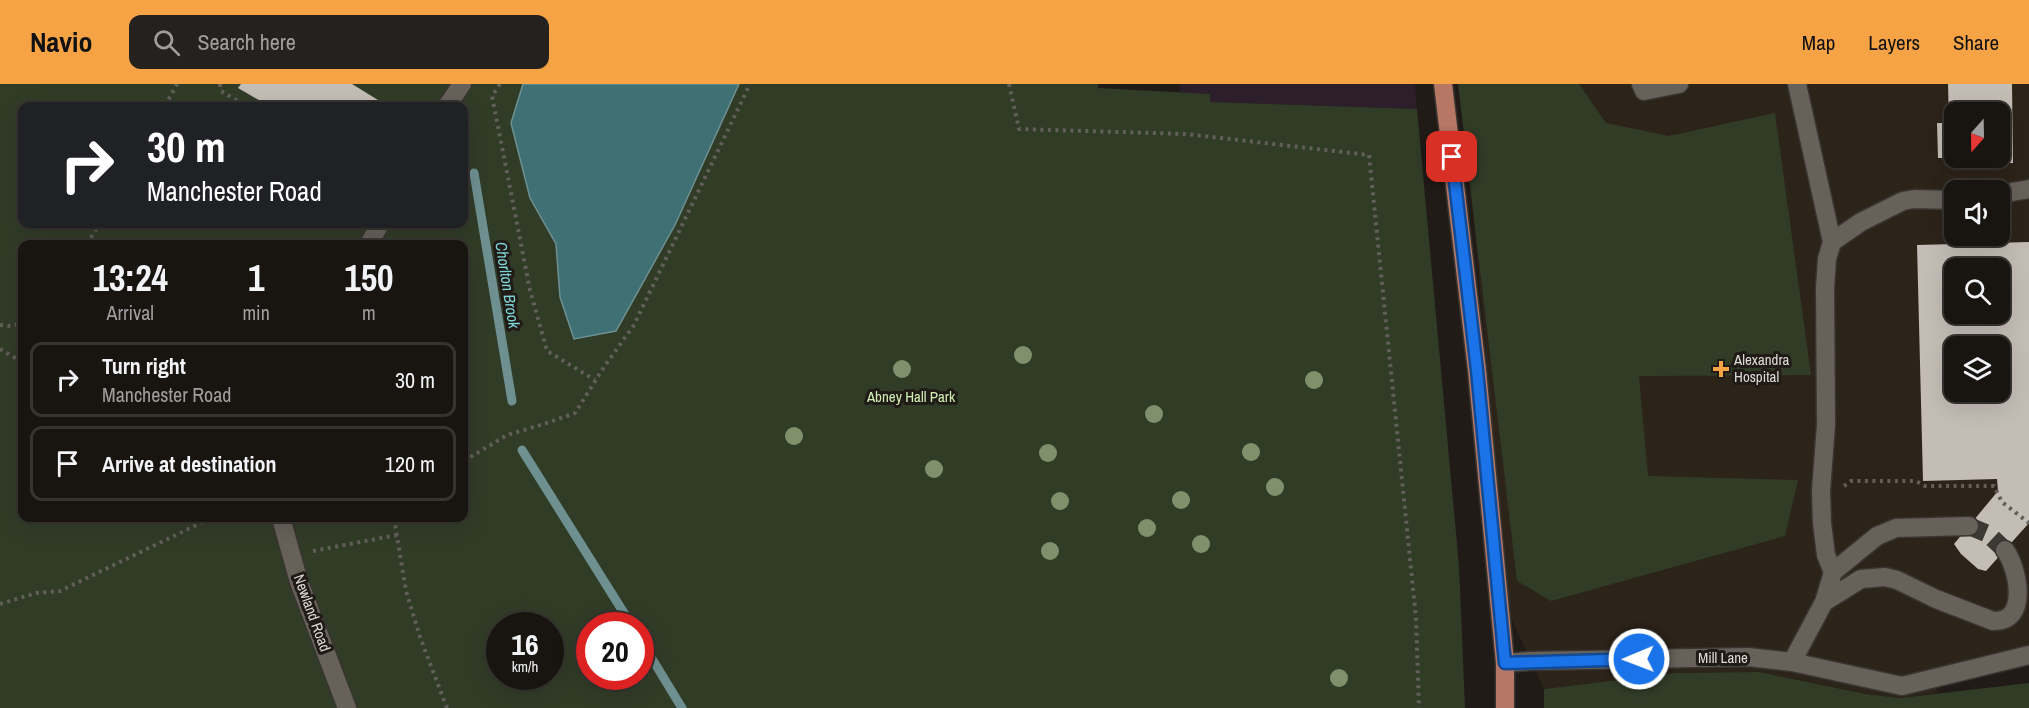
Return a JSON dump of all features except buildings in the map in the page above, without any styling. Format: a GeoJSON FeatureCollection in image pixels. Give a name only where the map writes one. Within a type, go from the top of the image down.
{"type":"FeatureCollection","features":[{"type":"Feature","properties":{"kind":"main road"},"geometry":{"type":"LineString","coordinates":[[1443,84],[1477,370],[1505,663],[1505,708]]}},
{"type":"Feature","properties":{"kind":"street"},"geometry":{"type":"LineString","coordinates":[[450,102],[462,84]]}},
{"type":"Feature","properties":{"kind":"street"},"geometry":{"type":"LineString","coordinates":[[1641,84],[1644,91],[1679,84]]}},
{"type":"Feature","properties":{"kind":"street"},"geometry":{"type":"LineString","coordinates":[[1797,84],[1832,242],[1827,259],[1825,288],[1826,425],[1821,491],[1826,555],[1833,572]]}},
{"type":"Feature","properties":{"kind":"street"},"geometry":{"type":"LineString","coordinates":[[2010,192],[2029,189]]}},
{"type":"Feature","properties":{"kind":"street"},"geometry":{"type":"LineString","coordinates":[[1832,242],[1861,222],[1903,201],[1944,200]]}},
{"type":"Feature","properties":{"kind":"street","name":"Newland Road"},"geometry":{"type":"LineString","coordinates":[[282,522],[299,582],[347,708]]}},
{"type":"Feature","properties":{"kind":"street"},"geometry":{"type":"LineString","coordinates":[[1792,662],[1824,602],[1833,572],[1877,536],[1896,528],[1969,526]]}},
{"type":"Feature","properties":{"kind":"street"},"geometry":{"type":"LineString","coordinates":[[1824,602],[1862,579],[1885,577],[1897,580],[1936,599],[2001,621],[2012,616],[2017,609],[2022,592],[2014,563],[2005,550]]}},
{"type":"Feature","properties":{"kind":"street","name":"Mill Lane"},"geometry":{"type":"LineString","coordinates":[[1505,663],[1748,657],[1792,662],[1902,686],[2029,655]]}},
{"type":"Feature","properties":{"kind":"path"},"geometry":{"type":"LineString","coordinates":[[167,102],[177,84]]}},
{"type":"Feature","properties":{"kind":"path"},"geometry":{"type":"LineString","coordinates":[[220,84],[221,91],[239,102]]}},
{"type":"Feature","properties":{"kind":"path"},"geometry":{"type":"LineString","coordinates":[[500,84],[492,96],[530,290],[547,351],[595,380]]}},
{"type":"Feature","properties":{"kind":"path"},"geometry":{"type":"LineString","coordinates":[[468,458],[507,435],[575,413],[634,325],[750,84]]}},
{"type":"Feature","properties":{"kind":"path"},"geometry":{"type":"LineString","coordinates":[[1009,84],[1019,129],[1186,134],[1370,155],[1416,618],[1419,708]]}},
{"type":"Feature","properties":{"kind":"path"},"geometry":{"type":"LineString","coordinates":[[0,325],[18,324]]}},
{"type":"Feature","properties":{"kind":"path"},"geometry":{"type":"LineString","coordinates":[[0,349],[18,360]]}},
{"type":"Feature","properties":{"kind":"path"},"geometry":{"type":"LineString","coordinates":[[1821,491],[1839,490],[1851,481],[1916,481],[1925,486],[1994,486],[2002,502],[2029,523]]}},
{"type":"Feature","properties":{"kind":"path"},"geometry":{"type":"LineString","coordinates":[[0,604],[36,593],[60,591],[203,522]]}},
{"type":"Feature","properties":{"kind":"path"},"geometry":{"type":"LineString","coordinates":[[395,522],[406,591],[420,638],[447,708]]}},
{"type":"Feature","properties":{"kind":"path"},"geometry":{"type":"LineString","coordinates":[[292,555],[398,535]]}},
{"type":"Feature","properties":{"kind":"shaded area"},"geometry":{"type":"Polygon","coordinates":[[[1180,84],[1415,84],[1417,109],[1210,102],[1210,94],[1180,92],[1180,84]]]}},
{"type":"Feature","properties":{"kind":"shaded area","name":"Alexandra Hospital"},"geometry":{"type":"Polygon","coordinates":[[[1461,84],[2029,84],[2029,646],[1929,671],[1938,693],[1900,698],[1866,694],[1759,672],[1675,673],[1544,689],[1510,616],[1461,84]]]}},
{"type":"Feature","properties":{"kind":"green space","name":"Abney Hall Park"},"geometry":{"type":"Polygon","coordinates":[[[0,84],[1098,84],[1098,88],[1210,94],[1210,102],[1417,109],[1459,566],[1465,708],[0,708],[0,84]]]}},
{"type":"Feature","properties":{"kind":"green space"},"geometry":{"type":"Polygon","coordinates":[[[1458,84],[1579,84],[1606,123],[1669,136],[1775,113],[1811,375],[1639,376],[1648,476],[1798,480],[1785,536],[1551,601],[1517,581],[1458,84]]]}},
{"type":"Feature","properties":{"kind":"green space"},"geometry":{"type":"Polygon","coordinates":[[[1759,672],[1866,694],[1900,698],[2029,683],[2029,708],[1544,708],[1544,689],[1675,673],[1759,672]]]}},
{"type":"Feature","properties":{"kind":"water"},"geometry":{"type":"Polygon","coordinates":[[[523,84],[739,84],[675,225],[616,331],[574,339],[560,297],[556,244],[530,198],[511,123],[523,84]]]}},
{"type":"Feature","properties":{"kind":"waterway","name":"Chorlton Brook"},"geometry":{"type":"LineString","coordinates":[[474,173],[512,401]]}},
{"type":"Feature","properties":{"kind":"waterway","name":"Chorlton Brook"},"geometry":{"type":"LineString","coordinates":[[522,450],[623,612]]}},
{"type":"Feature","properties":{"kind":"waterway","name":"Chorlton Brook"},"geometry":{"type":"LineString","coordinates":[[654,662],[682,708]]}},
{"type":"Feature","properties":{"kind":"tunnel"},"geometry":{"type":"LineString","coordinates":[[1969,526],[1988,534],[2005,550]]}},
{"type":"Feature","properties":{"kind":"place","name":"Alexandra Hospital"},"geometry":{"type":"Point","coordinates":[1721,369]}},
{"type":"Feature","properties":{"kind":"route"},"geometry":{"type":"LineString","coordinates":[[1452,157],[1477,370],[1505,663],[1639,659]]}}]}
